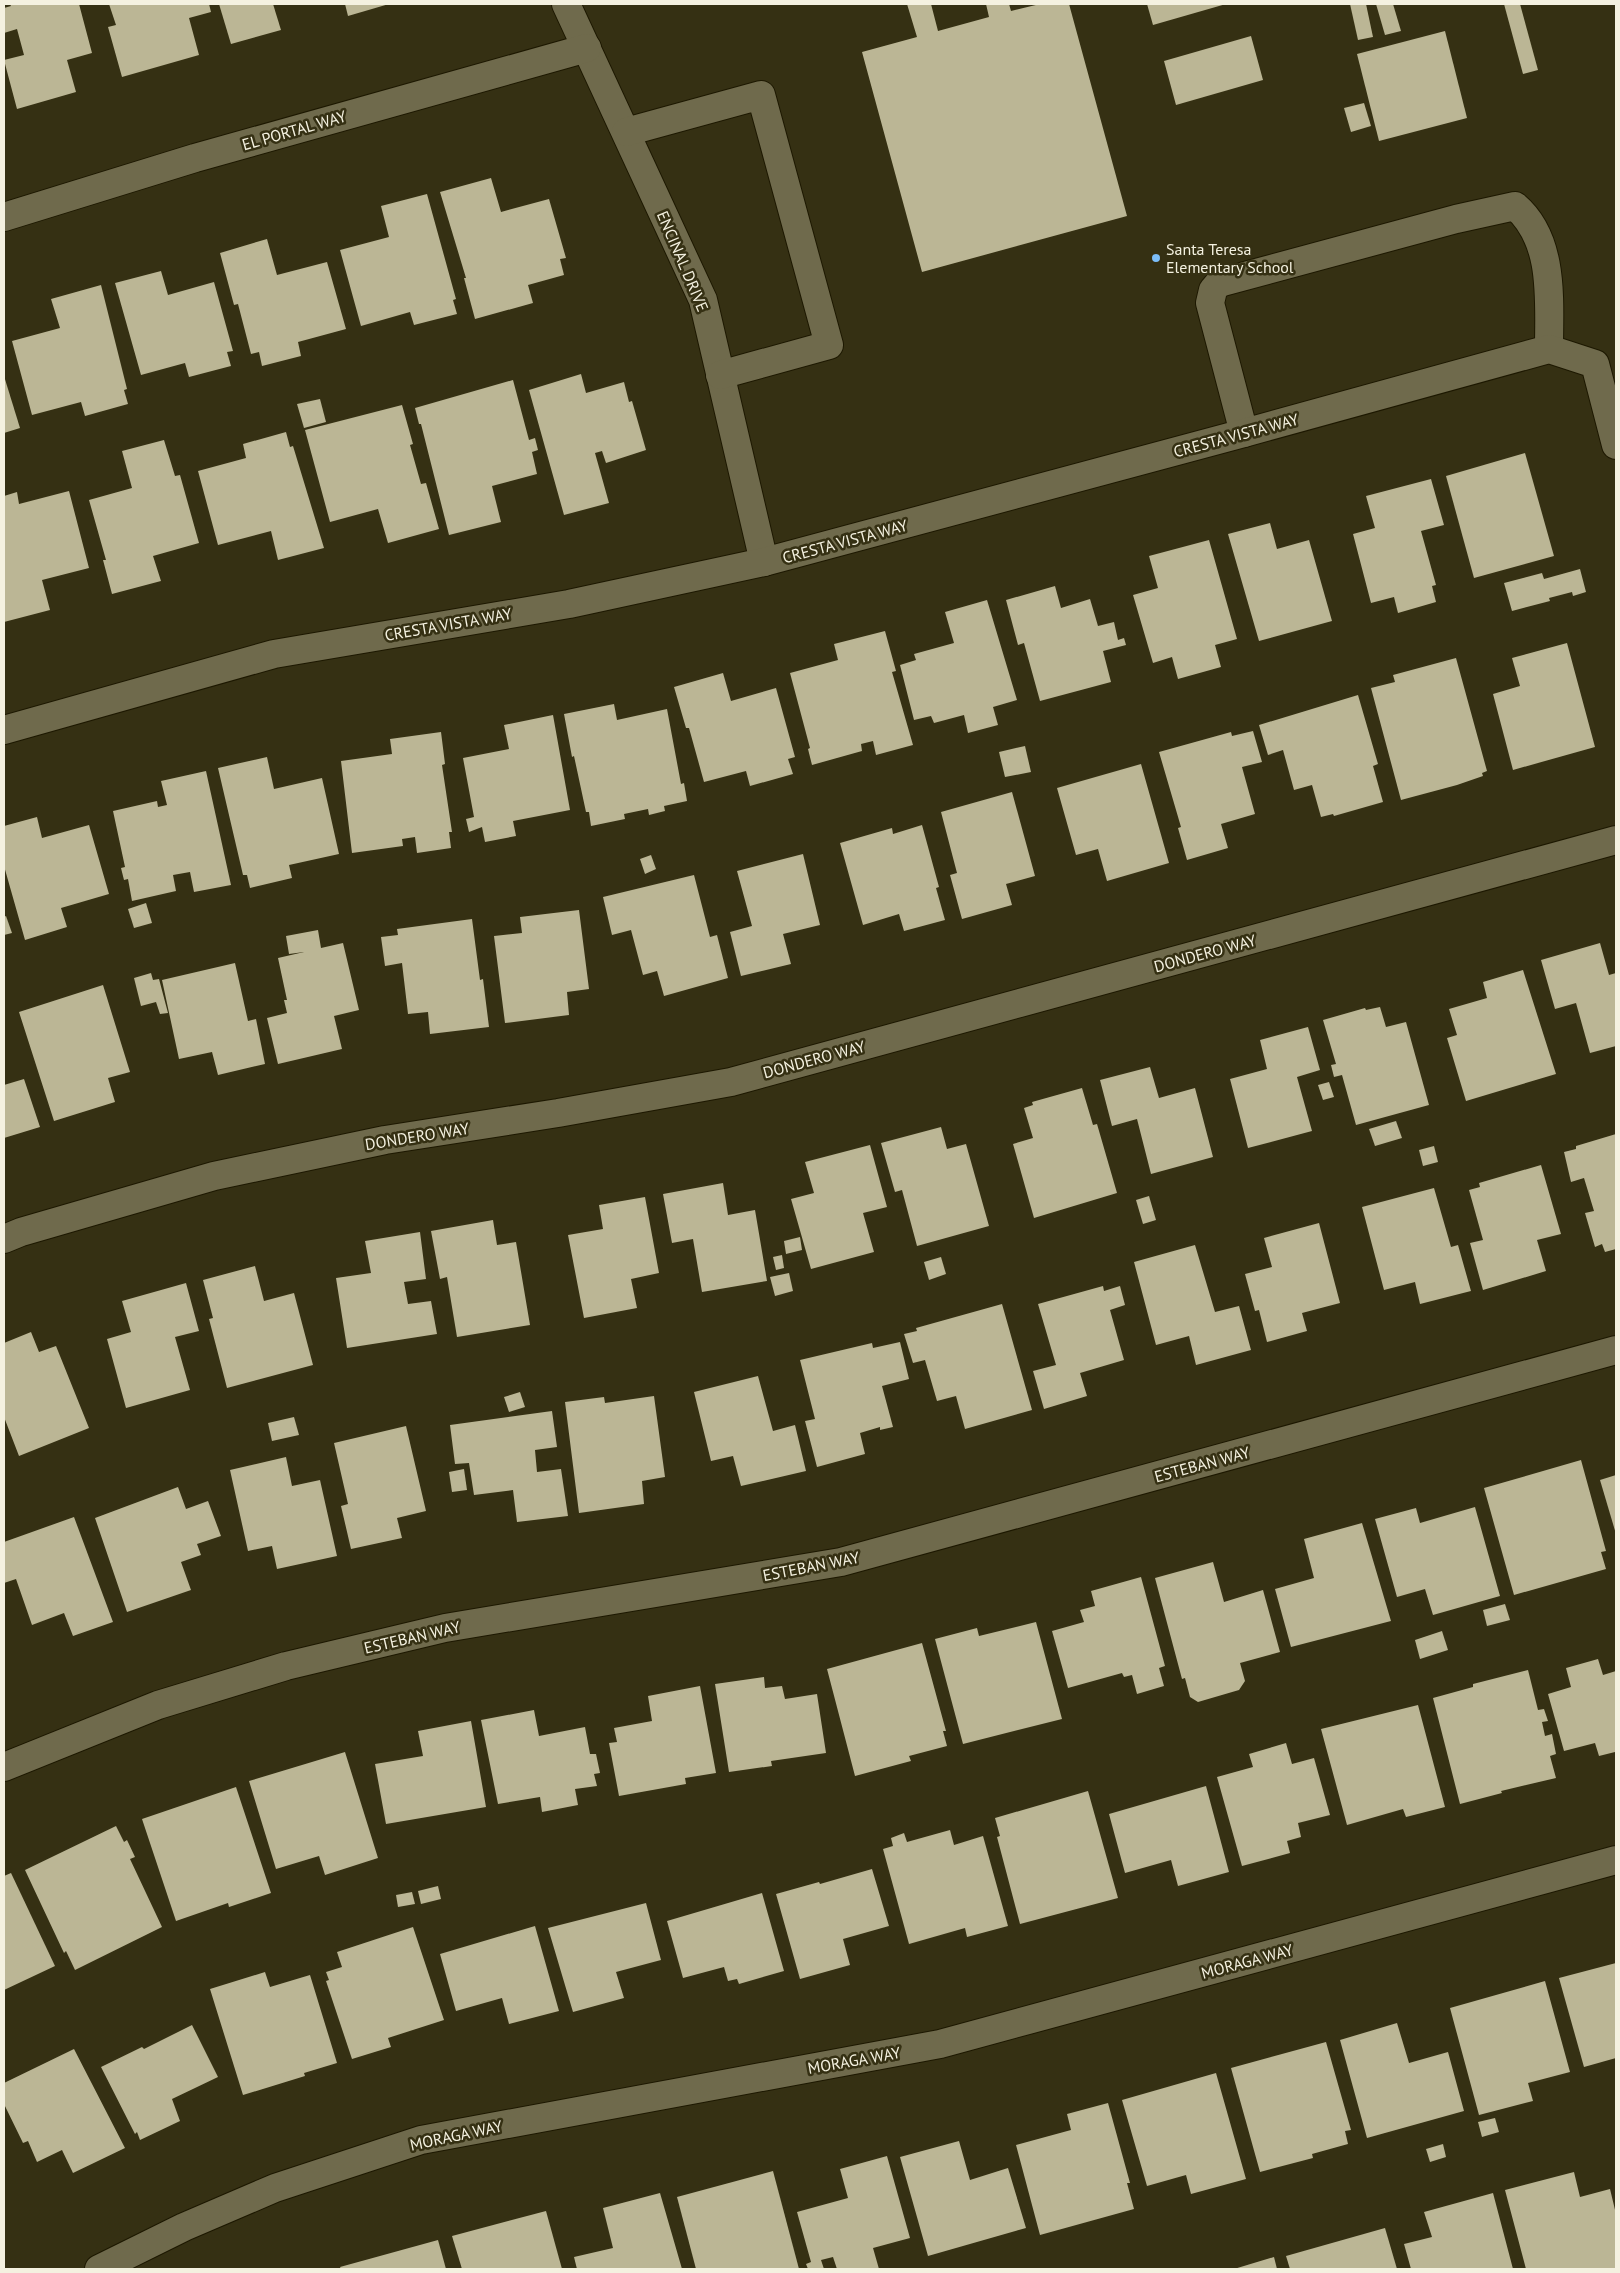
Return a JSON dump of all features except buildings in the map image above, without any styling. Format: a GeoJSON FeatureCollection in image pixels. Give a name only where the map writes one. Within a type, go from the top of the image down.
{"type":"FeatureCollection","features":[{"type":"Feature","properties":{"kind":"street","name":"ENCINAL DRIVE"},"geometry":{"type":"LineString","coordinates":[[566,4],[703,300],[764,562]]}},
{"type":"Feature","properties":{"kind":"street","name":"EL PORTAL WAY"},"geometry":{"type":"LineString","coordinates":[[4,217],[195,158],[587,48]]}},
{"type":"Feature","properties":{"kind":"street"},"geometry":{"type":"LineString","coordinates":[[626,132],[761,95],[829,345],[720,375]]}},
{"type":"Feature","properties":{"kind":"street"},"geometry":{"type":"LineString","coordinates":[[1244,433],[1210,303],[1213,290],[1219,283],[1456,219],[1515,206],[1526,215],[1540,240],[1549,287],[1549,349],[1595,364],[1616,445]]}},
{"type":"Feature","properties":{"kind":"street","name":"CRESTA VISTA WAY"},"geometry":{"type":"LineString","coordinates":[[4,730],[274,654],[569,604],[764,562],[1549,349]]}},
{"type":"Feature","properties":{"kind":"street","name":"DONDERO WAY"},"geometry":{"type":"LineString","coordinates":[[4,1239],[21,1232],[233,1172],[385,1140],[558,1113],[731,1082],[1616,840]]}},
{"type":"Feature","properties":{"kind":"street","name":"ESTEBAN WAY"},"geometry":{"type":"LineString","coordinates":[[4,1767],[158,1706],[286,1666],[445,1628],[841,1562],[1616,1350]]}},
{"type":"Feature","properties":{"kind":"street","name":"MORAGA WAY"},"geometry":{"type":"LineString","coordinates":[[99,2269],[184,2227],[275,2188],[421,2140],[940,2044],[1616,1860]]}},
{"type":"Feature","properties":{"kind":"place","name":"Santa Teresa Elementary School"},"geometry":{"type":"Point","coordinates":[1156,258]}}]}
